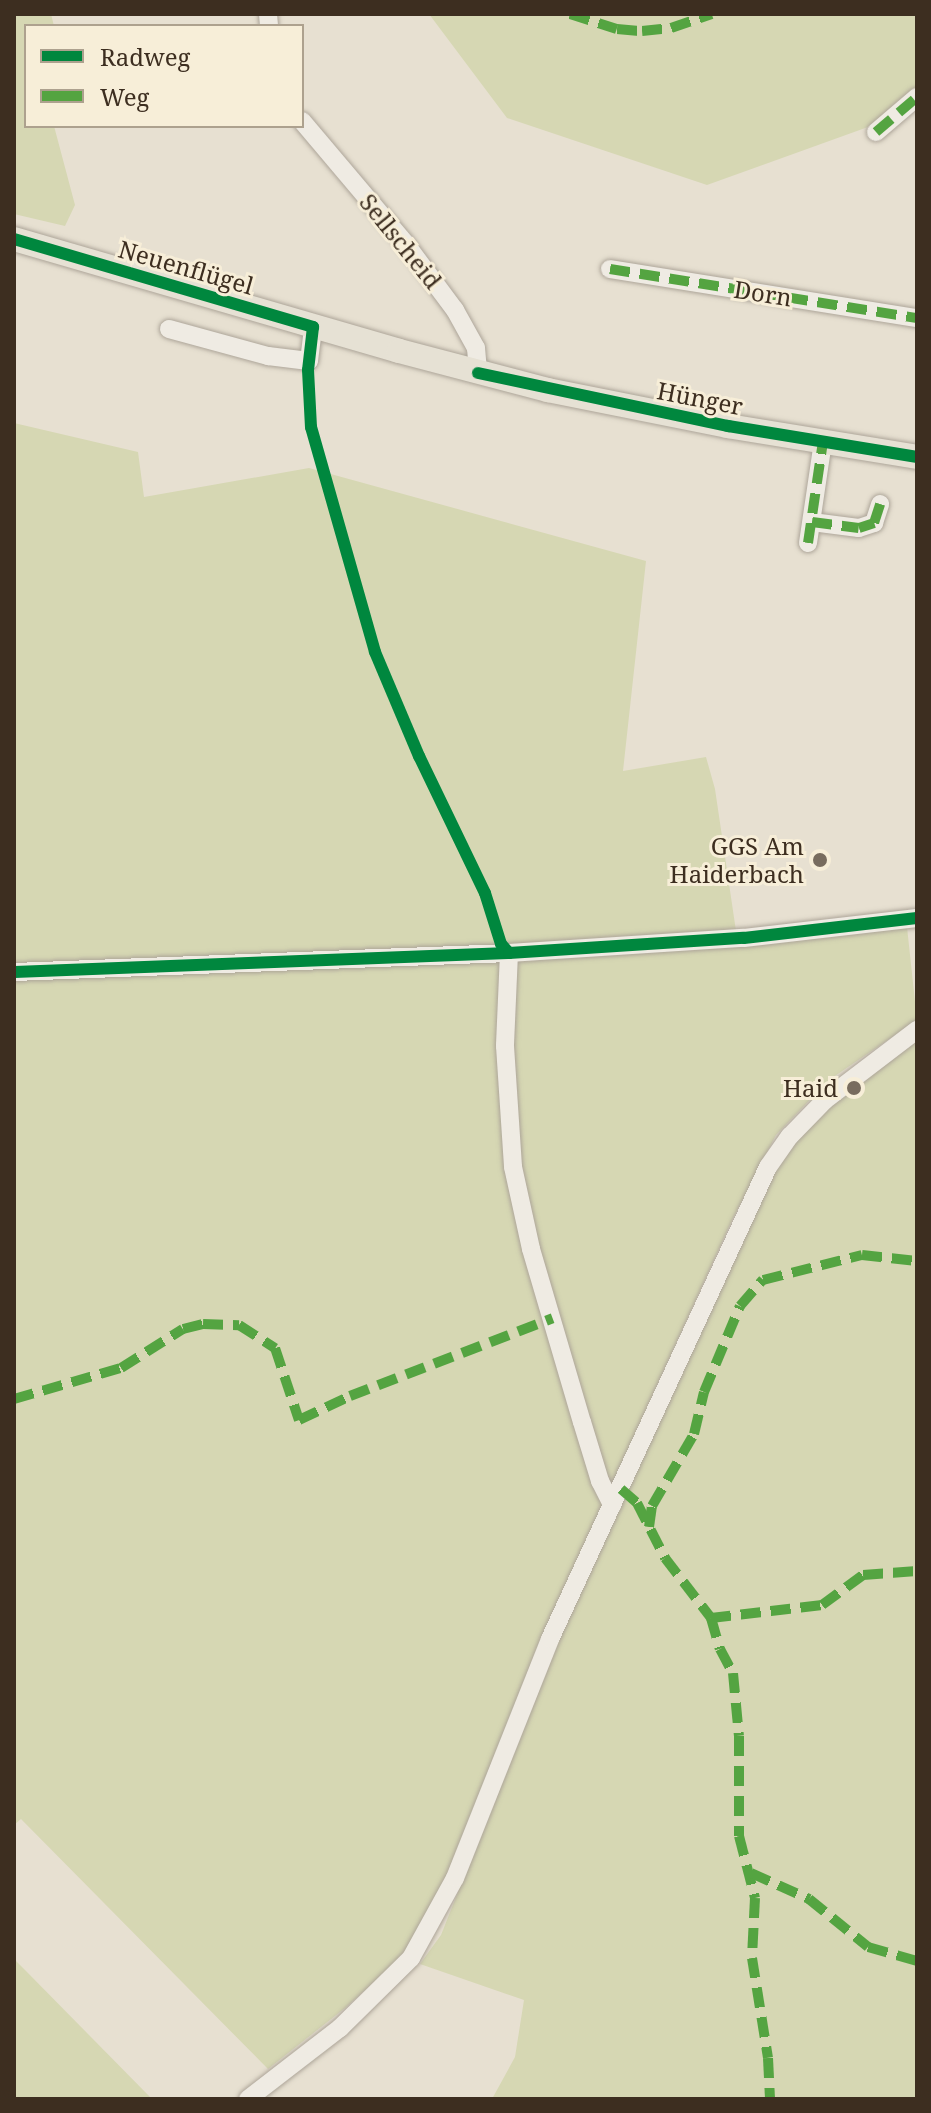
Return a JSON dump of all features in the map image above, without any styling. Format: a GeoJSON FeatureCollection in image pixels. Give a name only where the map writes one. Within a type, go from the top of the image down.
{"type":"FeatureCollection","features":[{"type":"Feature","properties":{"kind":"main road","name":"Neuenflügel"},"geometry":{"type":"LineString","coordinates":[[14,239],[478,373]]}},
{"type":"Feature","properties":{"kind":"main road","name":"Hünger"},"geometry":{"type":"LineString","coordinates":[[478,373],[638,409],[917,457]]}},
{"type":"Feature","properties":{"kind":"street"},"geometry":{"type":"LineString","coordinates":[[876,132],[917,97]]}},
{"type":"Feature","properties":{"kind":"street","name":"Sellscheid"},"geometry":{"type":"LineString","coordinates":[[304,123],[405,243],[455,310],[476,348],[478,373]]}},
{"type":"Feature","properties":{"kind":"street","name":"Dorn"},"geometry":{"type":"LineString","coordinates":[[610,269],[917,318]]}},
{"type":"Feature","properties":{"kind":"street"},"geometry":{"type":"LineString","coordinates":[[169,329],[268,356],[309,361],[313,327]]}},
{"type":"Feature","properties":{"kind":"street"},"geometry":{"type":"LineString","coordinates":[[808,543],[823,442]]}},
{"type":"Feature","properties":{"kind":"street"},"geometry":{"type":"LineString","coordinates":[[812,522],[859,528],[874,523],[880,504]]}},
{"type":"Feature","properties":{"kind":"street"},"geometry":{"type":"LineString","coordinates":[[14,972],[509,953],[744,938],[917,918]]}},
{"type":"Feature","properties":{"kind":"street"},"geometry":{"type":"LineString","coordinates":[[509,953],[505,1046],[513,1167],[531,1249],[600,1481],[612,1505]]}},
{"type":"Feature","properties":{"kind":"street"},"geometry":{"type":"LineString","coordinates":[[248,2099],[340,2028],[411,1958],[470,1845],[550,1639],[768,1167],[790,1136],[825,1100],[917,1030]]}},
{"type":"Feature","properties":{"kind":"green space"},"geometry":{"type":"Polygon","coordinates":[[[14,14],[51,14],[54,24],[24,24],[24,128],[55,128],[75,205],[65,226],[14,214],[14,14]]]}},
{"type":"Feature","properties":{"kind":"green space"},"geometry":{"type":"Polygon","coordinates":[[[429,14],[917,14],[917,86],[868,127],[707,185],[507,118],[429,14]]]}},
{"type":"Feature","properties":{"kind":"green space"},"geometry":{"type":"Polygon","coordinates":[[[14,423],[138,452],[144,497],[309,468],[646,561],[623,771],[706,757],[715,789],[736,931],[491,945],[14,963],[14,423]]]}},
{"type":"Feature","properties":{"kind":"green space"},"geometry":{"type":"Polygon","coordinates":[[[907,927],[917,1020],[829,1080],[776,1135],[732,1220],[543,1637],[450,1874],[402,1957],[345,2008],[268,2069],[21,1819],[14,1825],[14,978],[907,927]]]}},
{"type":"Feature","properties":{"kind":"green space"},"geometry":{"type":"Polygon","coordinates":[[[917,1036],[917,2099],[492,2099],[515,2057],[524,2000],[420,1964],[441,1935],[557,1643],[775,1171],[797,1141],[850,1087],[917,1036]]]}},
{"type":"Feature","properties":{"kind":"green space"},"geometry":{"type":"Polygon","coordinates":[[[14,1959],[25,1970],[152,2099],[14,2099],[14,1959]]]}},
{"type":"Feature","properties":{"kind":"marked path"},"geometry":{"type":"LineString","coordinates":[[570,14],[617,29],[642,31],[671,28],[712,14]]}},
{"type":"Feature","properties":{"kind":"marked path"},"geometry":{"type":"LineString","coordinates":[[876,132],[917,97]]}},
{"type":"Feature","properties":{"kind":"marked path"},"geometry":{"type":"LineString","coordinates":[[610,269],[917,318]]}},
{"type":"Feature","properties":{"kind":"marked path"},"geometry":{"type":"LineString","coordinates":[[808,543],[823,442]]}},
{"type":"Feature","properties":{"kind":"marked path"},"geometry":{"type":"LineString","coordinates":[[812,522],[859,528],[874,523],[880,504]]}},
{"type":"Feature","properties":{"kind":"marked path"},"geometry":{"type":"LineString","coordinates":[[649,1527],[652,1506],[694,1434],[704,1392],[740,1306],[763,1280],[862,1255],[917,1261]]}},
{"type":"Feature","properties":{"kind":"marked path"},"geometry":{"type":"LineString","coordinates":[[14,1399],[121,1368],[183,1329],[203,1324],[239,1325],[275,1348],[299,1420],[350,1396],[553,1318]]}},
{"type":"Feature","properties":{"kind":"marked path"},"geometry":{"type":"LineString","coordinates":[[621,1489],[637,1503],[665,1558],[711,1618],[720,1649],[733,1673],[739,1736],[739,1836],[755,1898],[752,1958],[768,2058],[770,2099]]}},
{"type":"Feature","properties":{"kind":"marked path"},"geometry":{"type":"LineString","coordinates":[[711,1618],[822,1605],[863,1575],[917,1571]]}},
{"type":"Feature","properties":{"kind":"marked path"},"geometry":{"type":"LineString","coordinates":[[751,1873],[809,1899],[868,1947],[917,1961]]}},
{"type":"Feature","properties":{"kind":"cycle path"},"geometry":{"type":"LineString","coordinates":[[14,239],[313,327],[308,370],[311,427],[375,652],[419,756],[485,893],[501,944],[509,953]]}},
{"type":"Feature","properties":{"kind":"cycle path"},"geometry":{"type":"LineString","coordinates":[[478,373],[728,426],[917,457]]}},
{"type":"Feature","properties":{"kind":"cycle path"},"geometry":{"type":"LineString","coordinates":[[14,972],[509,953],[744,938],[917,918]]}},
{"type":"Feature","properties":{"kind":"place","name":"GGS Am Haiderbach"},"geometry":{"type":"Point","coordinates":[820,860]}},
{"type":"Feature","properties":{"kind":"place","name":"Haid"},"geometry":{"type":"Point","coordinates":[854,1088]}}]}
